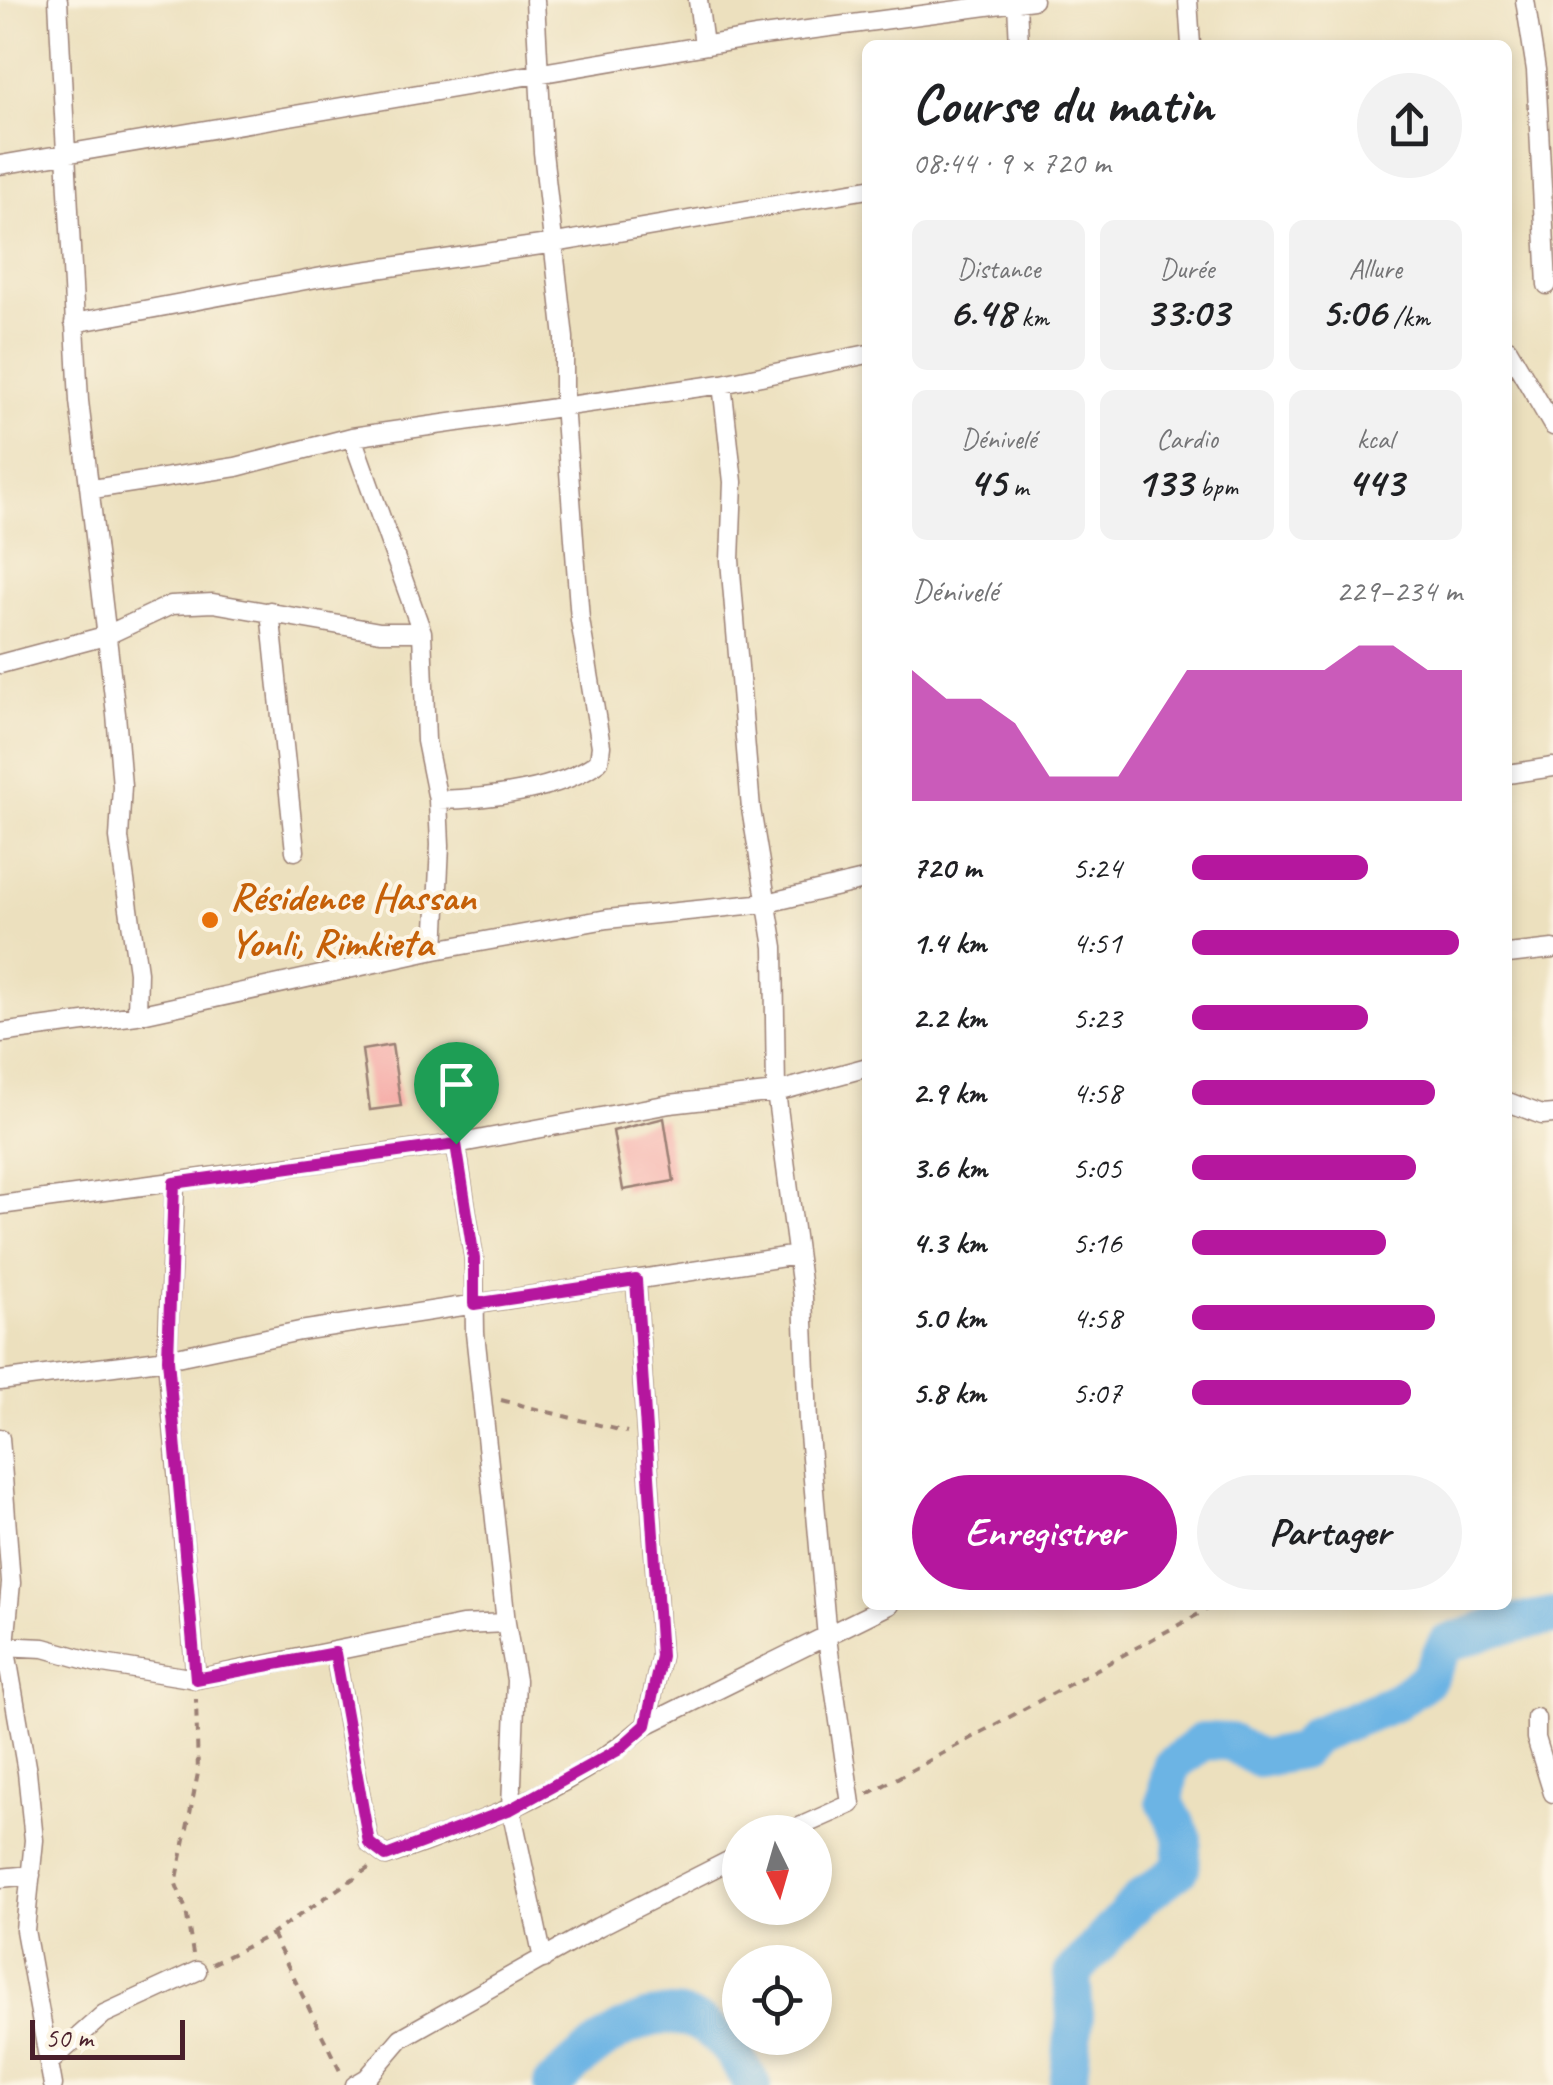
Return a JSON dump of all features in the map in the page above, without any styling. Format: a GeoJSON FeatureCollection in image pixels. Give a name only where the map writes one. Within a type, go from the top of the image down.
{"type":"FeatureCollection","features":[{"type":"Feature","properties":{"kind":"street"},"geometry":{"type":"LineString","coordinates":[[58,0],[62,154],[71,228],[79,402],[93,489],[105,636],[116,714],[122,786],[119,838],[138,972],[137,1015]]}},
{"type":"Feature","properties":{"kind":"street"},"geometry":{"type":"LineString","coordinates":[[438,800],[480,800],[528,789],[598,762],[601,746],[580,620],[564,404],[564,338],[538,73],[535,0]]}},
{"type":"Feature","properties":{"kind":"street"},"geometry":{"type":"LineString","coordinates":[[698,0],[704,46]]}},
{"type":"Feature","properties":{"kind":"street"},"geometry":{"type":"LineString","coordinates":[[1188,0],[1192,40]]}},
{"type":"Feature","properties":{"kind":"street"},"geometry":{"type":"LineString","coordinates":[[1525,0],[1536,70],[1548,285]]}},
{"type":"Feature","properties":{"kind":"street"},"geometry":{"type":"LineString","coordinates":[[0,165],[704,46],[1025,1],[1021,40]]}},
{"type":"Feature","properties":{"kind":"street"},"geometry":{"type":"LineString","coordinates":[[74,323],[322,278],[554,244],[862,190]]}},
{"type":"Feature","properties":{"kind":"street"},"geometry":{"type":"LineString","coordinates":[[93,489],[236,468],[352,437],[722,384],[862,355]]}},
{"type":"Feature","properties":{"kind":"street"},"geometry":{"type":"LineString","coordinates":[[1512,356],[1553,426]]}},
{"type":"Feature","properties":{"kind":"street"},"geometry":{"type":"LineString","coordinates":[[722,384],[733,482],[730,560],[751,809],[774,947],[776,1092],[797,1255],[827,1638],[850,1804],[826,1815]]}},
{"type":"Feature","properties":{"kind":"street"},"geometry":{"type":"LineString","coordinates":[[352,437],[422,632],[426,741],[438,800],[435,950]]}},
{"type":"Feature","properties":{"kind":"street"},"geometry":{"type":"LineString","coordinates":[[0,664],[105,636],[171,605],[213,603],[380,632],[422,632]]}},
{"type":"Feature","properties":{"kind":"street"},"geometry":{"type":"LineString","coordinates":[[270,612],[295,851]]}},
{"type":"Feature","properties":{"kind":"street"},"geometry":{"type":"LineString","coordinates":[[1512,773],[1553,767]]}},
{"type":"Feature","properties":{"kind":"street"},"geometry":{"type":"LineString","coordinates":[[0,1033],[137,1015],[435,950],[606,919],[767,903],[862,880]]}},
{"type":"Feature","properties":{"kind":"street"},"geometry":{"type":"LineString","coordinates":[[1512,954],[1553,949]]}},
{"type":"Feature","properties":{"kind":"street"},"geometry":{"type":"LineString","coordinates":[[0,1205],[456,1144],[670,1104],[776,1092],[862,1069]]}},
{"type":"Feature","properties":{"kind":"street"},"geometry":{"type":"LineString","coordinates":[[1512,1104],[1542,1115],[1553,1114]]}},
{"type":"Feature","properties":{"kind":"street"},"geometry":{"type":"LineString","coordinates":[[456,1144],[474,1259],[474,1304],[506,1623],[516,1680],[511,1809],[543,1958]]}},
{"type":"Feature","properties":{"kind":"street"},"geometry":{"type":"LineString","coordinates":[[174,1183],[168,1359],[196,1679]]}},
{"type":"Feature","properties":{"kind":"street"},"geometry":{"type":"LineString","coordinates":[[0,1381],[168,1359],[300,1331],[797,1255]]}},
{"type":"Feature","properties":{"kind":"street"},"geometry":{"type":"LineString","coordinates":[[636,1280],[650,1441],[652,1554],[661,1656],[646,1725]]}},
{"type":"Feature","properties":{"kind":"street"},"geometry":{"type":"LineString","coordinates":[[0,1438],[11,1583],[2,1646],[27,1772],[34,1840],[24,1930],[53,2085]]}},
{"type":"Feature","properties":{"kind":"street"},"geometry":{"type":"LineString","coordinates":[[335,1653],[369,1843],[386,1856],[511,1809],[589,1768],[646,1725],[879,1610]]}},
{"type":"Feature","properties":{"kind":"street"},"geometry":{"type":"LineString","coordinates":[[2,1646],[44,1648],[97,1663],[196,1679],[462,1625],[506,1623]]}},
{"type":"Feature","properties":{"kind":"street"},"geometry":{"type":"LineString","coordinates":[[1536,1718],[1536,1738],[1553,1792]]}},
{"type":"Feature","properties":{"kind":"street"},"geometry":{"type":"LineString","coordinates":[[355,2085],[367,2078],[401,2038],[722,1864]]}},
{"type":"Feature","properties":{"kind":"street"},"geometry":{"type":"LineString","coordinates":[[0,1878],[31,1874]]}},
{"type":"Feature","properties":{"kind":"street"},"geometry":{"type":"LineString","coordinates":[[51,2061],[104,2014],[197,1971]]}},
{"type":"Feature","properties":{"kind":"path"},"geometry":{"type":"LineString","coordinates":[[483,1393],[538,1412],[594,1420],[650,1441]]}},
{"type":"Feature","properties":{"kind":"path"},"geometry":{"type":"LineString","coordinates":[[850,1804],[1206,1610]]}},
{"type":"Feature","properties":{"kind":"path"},"geometry":{"type":"LineString","coordinates":[[196,1679],[198,1774],[176,1884],[186,1910],[197,1971],[272,1934],[386,1856]]}},
{"type":"Feature","properties":{"kind":"path"},"geometry":{"type":"LineString","coordinates":[[272,1934],[347,2085]]}},
{"type":"Feature","properties":{"kind":"building"},"geometry":{"type":"Polygon","coordinates":[[[392,1045],[401,1106],[370,1110],[362,1050],[392,1045]]]}},
{"type":"Feature","properties":{"kind":"building"},"geometry":{"type":"Polygon","coordinates":[[[664,1118],[674,1181],[623,1190],[613,1131],[664,1118]]]}},
{"type":"Feature","properties":{"kind":"waterway"},"geometry":{"type":"LineString","coordinates":[[1068,2085],[1075,2018],[1072,1974],[1140,1899],[1181,1868],[1183,1837],[1165,1802],[1171,1766],[1203,1741],[1230,1742],[1259,1759],[1301,1751],[1315,1735],[1394,1703],[1427,1679],[1446,1644],[1492,1628],[1553,1616]]}},
{"type":"Feature","properties":{"kind":"waterway"},"geometry":{"type":"LineString","coordinates":[[552,2085],[605,2040],[657,2017],[682,2017],[706,2028],[730,2050],[752,2085]]}},
{"type":"Feature","properties":{"kind":"place","name":"Résidence Hassan Yonli, Rimkieta"},"geometry":{"type":"Point","coordinates":[210,920]}},
{"type":"Feature","properties":{"kind":"route"},"geometry":{"type":"LineString","coordinates":[[456,1144],[474,1259],[474,1304],[636,1280],[661,1656],[646,1725],[618,1750],[493,1818],[386,1856],[374,1852],[369,1843],[335,1653],[196,1679],[183,1565],[168,1359],[174,1183],[456,1144]]}}]}
